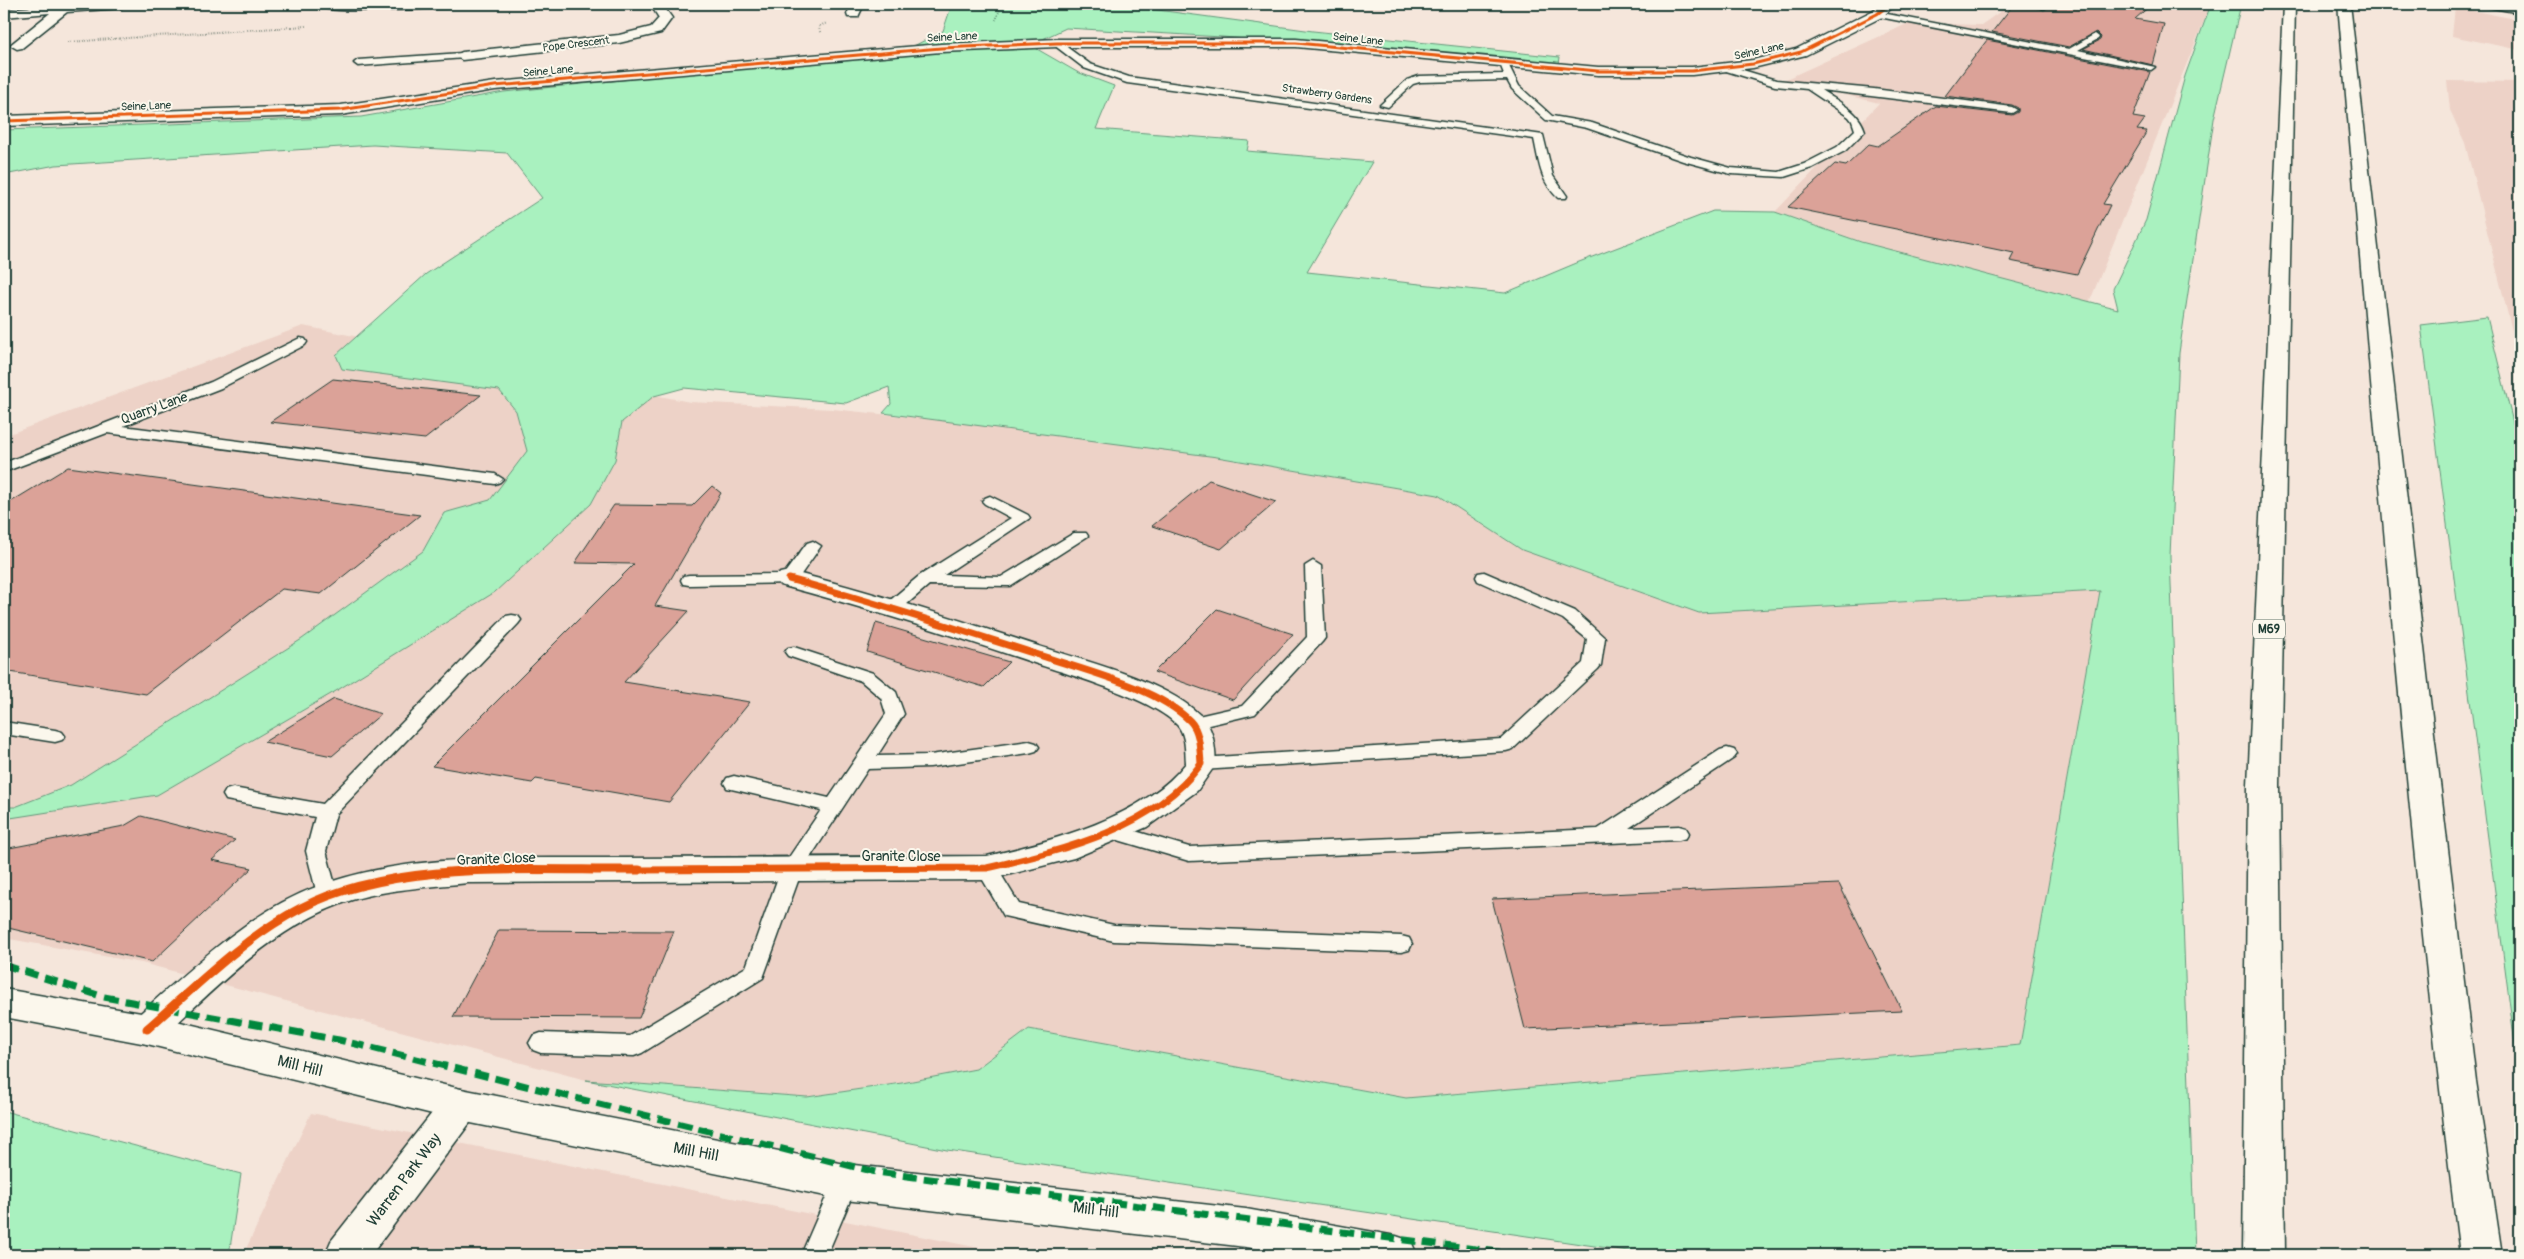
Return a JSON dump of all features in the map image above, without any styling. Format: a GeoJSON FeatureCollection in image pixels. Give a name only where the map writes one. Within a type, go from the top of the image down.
{"type":"FeatureCollection","features":[{"type":"Feature","properties":{"kind":"main road"},"geometry":{"type":"LineString","coordinates":[[4,13],[121,4]]}},
{"type":"Feature","properties":{"kind":"main road"},"geometry":{"type":"LineString","coordinates":[[319,4],[348,7],[447,4]]}},
{"type":"Feature","properties":{"kind":"main road","name":"Pope Crescent"},"geometry":{"type":"LineString","coordinates":[[462,56],[619,39],[656,30],[666,18],[656,4]]}},
{"type":"Feature","properties":{"kind":"main road","name":"Seine Lane"},"geometry":{"type":"LineString","coordinates":[[4,121],[342,110],[495,86],[956,47],[1022,44],[1296,43],[1507,70],[1629,72],[1726,68],[1753,64],[1801,52],[1877,14],[1890,4]]}},
{"type":"Feature","properties":{"kind":"main road","name":"M69"},"geometry":{"type":"LineString","coordinates":[[2264,1255],[2264,785],[2289,4]]}},
{"type":"Feature","properties":{"kind":"main road"},"geometry":{"type":"LineString","coordinates":[[2344,4],[2415,700],[2457,1081],[2480,1255]]}},
{"type":"Feature","properties":{"kind":"main road"},"geometry":{"type":"LineString","coordinates":[[2492,4],[2520,9]]}},
{"type":"Feature","properties":{"kind":"main road"},"geometry":{"type":"LineString","coordinates":[[17,46],[62,10]]}},
{"type":"Feature","properties":{"kind":"main road"},"geometry":{"type":"LineString","coordinates":[[789,579],[893,608],[1114,680],[1174,707],[1192,723],[1199,740],[1201,764]]}},
{"type":"Feature","properties":{"kind":"main road","name":"Granite Close"},"geometry":{"type":"LineString","coordinates":[[147,1029],[236,952],[276,921],[327,896],[388,880],[468,871],[987,868],[1062,850],[1136,819],[1186,784],[1201,764]]}},
{"type":"Feature","properties":{"kind":"main road","name":"Mill Hill"},"geometry":{"type":"LineString","coordinates":[[4,1003],[147,1029],[461,1105],[845,1182],[1246,1228],[1396,1255]]}},
{"type":"Feature","properties":{"kind":"main road","name":"Warren Park Way"},"geometry":{"type":"LineString","coordinates":[[346,1255],[461,1105]]}},
{"type":"Feature","properties":{"kind":"lane"},"geometry":{"type":"LineString","coordinates":[[2030,4],[2044,6]]}},
{"type":"Feature","properties":{"kind":"lane"},"geometry":{"type":"LineString","coordinates":[[1877,14],[2151,67]]}},
{"type":"Feature","properties":{"kind":"lane"},"geometry":{"type":"LineString","coordinates":[[2071,51],[2095,37]]}},
{"type":"Feature","properties":{"kind":"lane","name":"Strawberry Gardens"},"geometry":{"type":"LineString","coordinates":[[1056,43],[1087,66],[1127,80],[1538,137],[1546,176],[1551,187],[1562,196]]}},
{"type":"Feature","properties":{"kind":"lane"},"geometry":{"type":"LineString","coordinates":[[358,63],[462,56]]}},
{"type":"Feature","properties":{"kind":"lane"},"geometry":{"type":"LineString","coordinates":[[1726,68],[1764,81],[1874,92],[2012,110]]}},
{"type":"Feature","properties":{"kind":"lane"},"geometry":{"type":"LineString","coordinates":[[1386,105],[1410,82],[1419,79],[1507,70],[1515,87],[1549,118],[1589,125],[1687,159],[1731,170],[1761,175],[1780,175],[1808,166],[1841,149],[1860,131],[1857,120],[1852,115],[1808,86]]}},
{"type":"Feature","properties":{"kind":"lane","name":"Quarry Lane"},"geometry":{"type":"LineString","coordinates":[[4,468],[102,428],[216,385],[300,342]]}},
{"type":"Feature","properties":{"kind":"lane"},"geometry":{"type":"LineString","coordinates":[[102,428],[494,479]]}},
{"type":"Feature","properties":{"kind":"lane"},"geometry":{"type":"LineString","coordinates":[[893,608],[925,580],[1022,518],[990,501]]}},
{"type":"Feature","properties":{"kind":"lane"},"geometry":{"type":"LineString","coordinates":[[925,580],[1004,582],[1080,536]]}},
{"type":"Feature","properties":{"kind":"lane"},"geometry":{"type":"LineString","coordinates":[[689,580],[789,579],[813,546]]}},
{"type":"Feature","properties":{"kind":"lane"},"geometry":{"type":"LineString","coordinates":[[1192,723],[1248,710],[1316,638],[1313,566]]}},
{"type":"Feature","properties":{"kind":"lane"},"geometry":{"type":"LineString","coordinates":[[1201,764],[1506,745],[1592,665],[1596,638],[1569,615],[1484,577]]}},
{"type":"Feature","properties":{"kind":"lane"},"geometry":{"type":"LineString","coordinates":[[327,896],[316,851],[327,812],[512,620]]}},
{"type":"Feature","properties":{"kind":"lane"},"geometry":{"type":"LineString","coordinates":[[541,1043],[634,1046],[755,972],[792,869],[895,714],[889,696],[867,677],[794,652]]}},
{"type":"Feature","properties":{"kind":"lane"},"geometry":{"type":"LineString","coordinates":[[4,728],[55,736]]}},
{"type":"Feature","properties":{"kind":"lane"},"geometry":{"type":"LineString","coordinates":[[863,762],[930,761],[1028,747]]}},
{"type":"Feature","properties":{"kind":"lane"},"geometry":{"type":"LineString","coordinates":[[1603,836],[1727,754]]}},
{"type":"Feature","properties":{"kind":"lane"},"geometry":{"type":"LineString","coordinates":[[734,783],[834,806]]}},
{"type":"Feature","properties":{"kind":"lane"},"geometry":{"type":"LineString","coordinates":[[233,795],[327,812]]}},
{"type":"Feature","properties":{"kind":"lane"},"geometry":{"type":"LineString","coordinates":[[1108,830],[1189,854],[1679,833]]}},
{"type":"Feature","properties":{"kind":"lane"},"geometry":{"type":"LineString","coordinates":[[987,868],[1012,910],[1114,933],[1400,944]]}},
{"type":"Feature","properties":{"kind":"lane"},"geometry":{"type":"LineString","coordinates":[[814,1255],[845,1182]]}},
{"type":"Feature","properties":{"kind":"path"},"geometry":{"type":"LineString","coordinates":[[17,46],[326,25],[348,7]]}},
{"type":"Feature","properties":{"kind":"shaded area"},"geometry":{"type":"Polygon","coordinates":[[[2011,4],[2211,4],[2083,318],[1775,212],[1879,103],[1784,80],[1909,23],[1981,25],[2011,4]]]}},
{"type":"Feature","properties":{"kind":"shaded area"},"geometry":{"type":"Polygon","coordinates":[[[2455,7],[2520,20],[2520,50],[2452,36],[2455,7]]]}},
{"type":"Feature","properties":{"kind":"shaded area"},"geometry":{"type":"Polygon","coordinates":[[[2447,81],[2520,82],[2520,363],[2465,143],[2450,110],[2447,81]]]}},
{"type":"Feature","properties":{"kind":"shaded area"},"geometry":{"type":"Polygon","coordinates":[[[303,326],[690,402],[832,409],[996,426],[1217,457],[1438,495],[1522,550],[1699,613],[2100,591],[2020,1045],[1406,1098],[1029,1029],[976,1069],[902,1083],[807,1097],[586,1080],[142,963],[4,938],[4,436],[303,326]]]}},
{"type":"Feature","properties":{"kind":"shaded area"},"geometry":{"type":"Polygon","coordinates":[[[311,1113],[1014,1255],[243,1255],[311,1113]]]}},
{"type":"Feature","properties":{"kind":"green space"},"geometry":{"type":"Polygon","coordinates":[[[952,4],[1113,4],[1313,31],[1560,57],[1559,64],[1222,37],[1066,28],[1030,45],[1077,72],[1114,86],[1096,129],[1249,141],[1247,151],[1372,162],[1307,272],[1505,293],[1579,262],[1713,211],[1775,212],[1861,242],[2118,309],[2113,289],[2146,220],[2185,76],[2211,4],[2241,4],[2214,119],[2179,353],[2170,556],[2195,1255],[1655,1255],[947,1150],[586,1080],[807,1097],[902,1083],[976,1069],[1029,1029],[1406,1098],[2020,1045],[2100,591],[1699,613],[1522,550],[1438,495],[1217,457],[883,413],[891,404],[889,387],[846,403],[684,388],[654,396],[622,422],[615,460],[591,504],[495,592],[336,691],[157,795],[4,819],[4,807],[15,807],[71,785],[302,639],[423,551],[444,513],[490,500],[527,451],[516,411],[499,390],[342,369],[336,355],[426,274],[542,198],[507,153],[373,145],[56,165],[4,175],[4,130],[361,117],[504,92],[904,51],[943,31],[952,4]]]}},
{"type":"Feature","properties":{"kind":"green space"},"geometry":{"type":"Polygon","coordinates":[[[2487,317],[2520,451],[2520,1083],[2421,325],[2487,317]]]}},
{"type":"Feature","properties":{"kind":"green space"},"geometry":{"type":"Polygon","coordinates":[[[4,1111],[241,1174],[229,1255],[4,1255],[4,1111]]]}},
{"type":"Feature","properties":{"kind":"building"},"geometry":{"type":"Polygon","coordinates":[[[2014,4],[2024,4],[2044,10],[2050,7],[2048,4],[2152,4],[2135,19],[2164,24],[2153,65],[2083,49],[2100,40],[2101,37],[2096,32],[2069,47],[1992,32],[2014,4]]]}},
{"type":"Feature","properties":{"kind":"building"},"geometry":{"type":"Polygon","coordinates":[[[1987,40],[2150,72],[2133,117],[2145,119],[2137,130],[2147,131],[2103,204],[2110,205],[2077,274],[2010,261],[2014,253],[1788,207],[1835,164],[1846,166],[1869,144],[1878,146],[1936,106],[2012,115],[2018,112],[2018,108],[2012,105],[1945,96],[1987,40]]]}},
{"type":"Feature","properties":{"kind":"building"},"geometry":{"type":"Polygon","coordinates":[[[333,379],[481,395],[425,439],[270,422],[333,379]]]}},
{"type":"Feature","properties":{"kind":"building"},"geometry":{"type":"Polygon","coordinates":[[[68,467],[420,515],[321,594],[282,589],[146,694],[4,671],[4,506],[68,467]]]}},
{"type":"Feature","properties":{"kind":"building"},"geometry":{"type":"Polygon","coordinates":[[[1209,480],[1276,502],[1221,549],[1152,526],[1209,480]]]}},
{"type":"Feature","properties":{"kind":"building"},"geometry":{"type":"Polygon","coordinates":[[[712,486],[721,493],[655,606],[689,611],[624,682],[750,702],[669,802],[536,779],[532,783],[432,766],[634,564],[575,563],[614,505],[692,506],[712,486]]]}},
{"type":"Feature","properties":{"kind":"building"},"geometry":{"type":"Polygon","coordinates":[[[1217,609],[1293,634],[1233,700],[1154,672],[1217,609]]]}},
{"type":"Feature","properties":{"kind":"building"},"geometry":{"type":"Polygon","coordinates":[[[876,623],[1009,662],[984,687],[867,652],[876,623]]]}},
{"type":"Feature","properties":{"kind":"building"},"geometry":{"type":"Polygon","coordinates":[[[334,699],[381,714],[332,756],[264,742],[334,699]]]}},
{"type":"Feature","properties":{"kind":"building"},"geometry":{"type":"Polygon","coordinates":[[[141,816],[235,840],[212,860],[252,868],[152,962],[4,927],[4,849],[124,826],[141,816]]]}},
{"type":"Feature","properties":{"kind":"building"},"geometry":{"type":"Polygon","coordinates":[[[1839,884],[1902,1011],[1525,1029],[1492,899],[1839,884]]]}},
{"type":"Feature","properties":{"kind":"building"},"geometry":{"type":"Polygon","coordinates":[[[499,930],[674,931],[639,1018],[453,1017],[499,930]]]}},
{"type":"Feature","properties":{"kind":"marked path"},"geometry":{"type":"LineString","coordinates":[[4,965],[104,997],[339,1040],[876,1172],[1285,1223],[1522,1255]]}},
{"type":"Feature","properties":{"kind":"cycle path"},"geometry":{"type":"LineString","coordinates":[[4,121],[341,110],[495,86],[941,48],[1057,43],[1296,43],[1504,64],[1598,71],[1692,71],[1753,64],[1801,52],[1877,14],[1890,4]]}},
{"type":"Feature","properties":{"kind":"cycle path"},"geometry":{"type":"LineString","coordinates":[[147,1029],[254,937],[301,907],[344,890],[396,879],[468,871],[987,868],[1062,850],[1136,819],[1186,784],[1201,764],[1199,740],[1192,723],[1174,707],[1114,680],[893,607],[789,579]]}}]}
